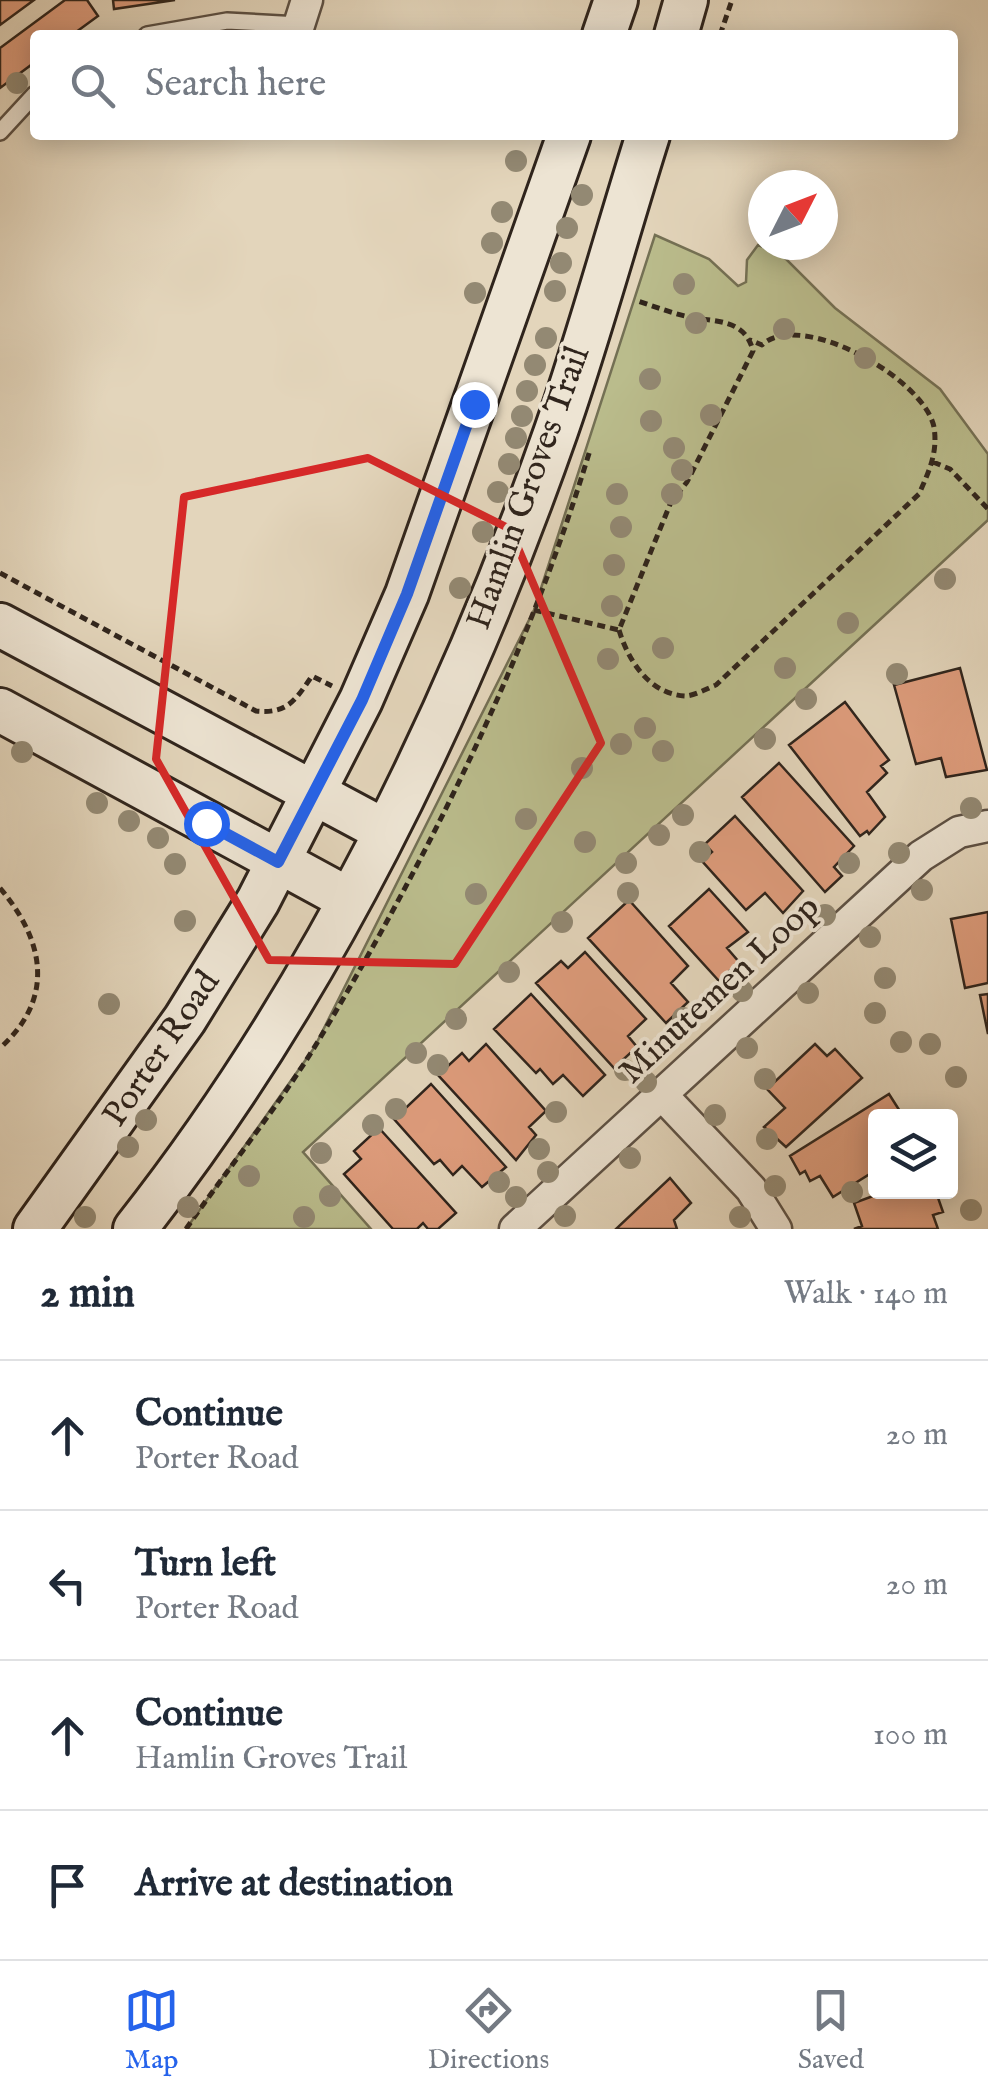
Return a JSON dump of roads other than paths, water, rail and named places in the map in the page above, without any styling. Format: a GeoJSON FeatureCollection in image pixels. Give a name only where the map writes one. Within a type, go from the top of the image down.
{"type":"FeatureCollection","features":[{"type":"Feature","properties":{"kind":"main road"},"geometry":{"type":"LineString","coordinates":[[606,30],[616,0]]}},
{"type":"Feature","properties":{"kind":"main road"},"geometry":{"type":"LineString","coordinates":[[677,30],[686,0]]}},
{"type":"Feature","properties":{"kind":"main road"},"geometry":{"type":"LineString","coordinates":[[316,794],[407,594],[567,140]]}},
{"type":"Feature","properties":{"kind":"main road","name":"Hamlin Groves Trail"},"geometry":{"type":"LineString","coordinates":[[385,831],[486,612],[556,430],[646,140]]}},
{"type":"Feature","properties":{"kind":"main road"},"geometry":{"type":"LineString","coordinates":[[0,624],[385,831],[230,1097],[135,1229]]}},
{"type":"Feature","properties":{"kind":"main road"},"geometry":{"type":"LineString","coordinates":[[0,710],[348,899]]}},
{"type":"Feature","properties":{"kind":"main road","name":"Porter Road"},"geometry":{"type":"LineString","coordinates":[[35,1229],[185,1019],[316,794]]}},
{"type":"Feature","properties":{"kind":"street","name":"Minutemen Loop"},"geometry":{"type":"LineString","coordinates":[[515,1229],[921,856],[959,832],[988,826]]}},
{"type":"Feature","properties":{"kind":"street"},"geometry":{"type":"LineString","coordinates":[[662,1095],[751,1189],[776,1229]]}},
{"type":"Feature","properties":{"kind":"lane"},"geometry":{"type":"LineString","coordinates":[[176,30],[303,12]]}},
{"type":"Feature","properties":{"kind":"lane"},"geometry":{"type":"LineString","coordinates":[[0,132],[30,99]]}}]}
